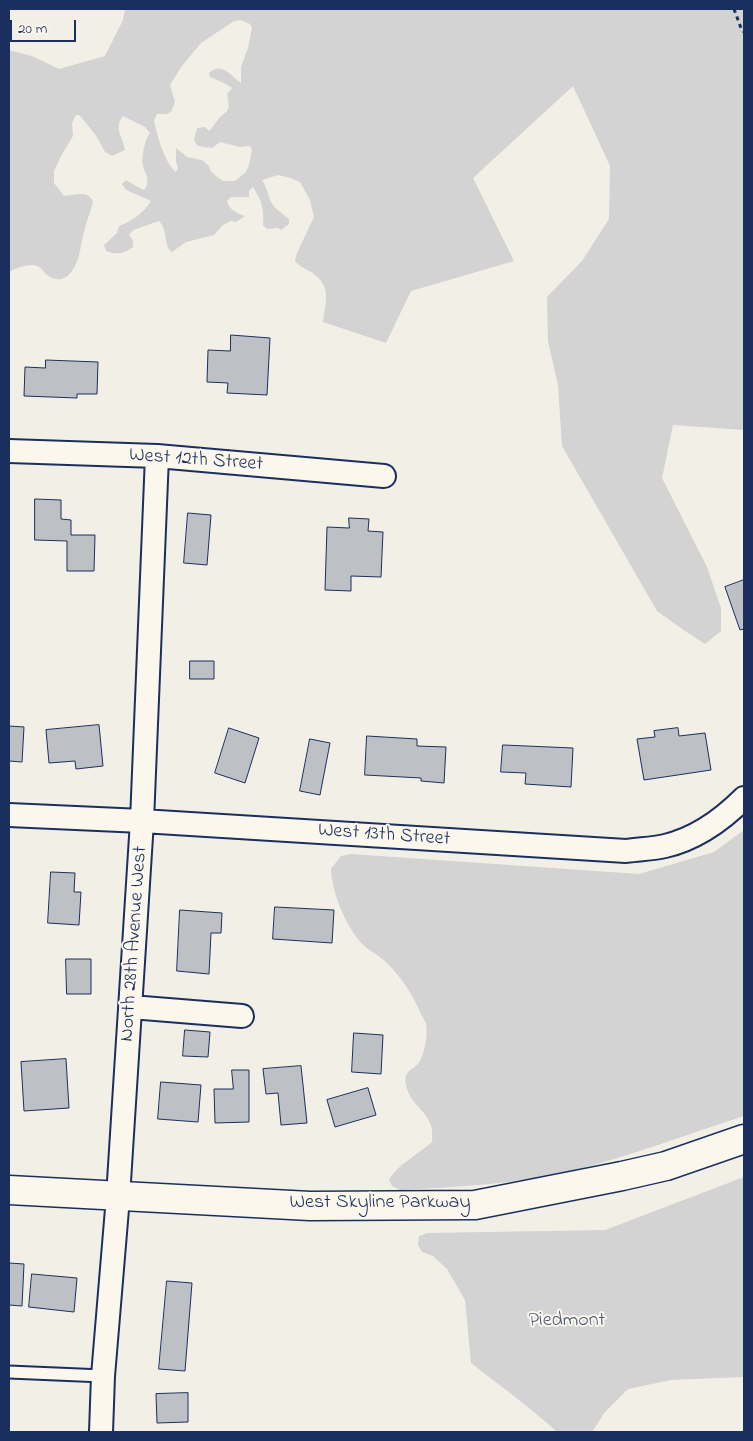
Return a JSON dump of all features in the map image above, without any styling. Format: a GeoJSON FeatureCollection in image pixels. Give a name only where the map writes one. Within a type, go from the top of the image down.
{"type":"FeatureCollection","features":[{"type":"Feature","properties":{"kind":"street","name":"West 12th Street"},"geometry":{"type":"LineString","coordinates":[[9,451],[157,456],[384,476]]}},
{"type":"Feature","properties":{"kind":"street","name":"North 28th Avenue West"},"geometry":{"type":"LineString","coordinates":[[101,1432],[103,1376],[118,1197],[142,821],[157,456]]}},
{"type":"Feature","properties":{"kind":"street","name":"West 13th Street"},"geometry":{"type":"LineString","coordinates":[[9,815],[142,821],[626,851],[665,846],[685,839],[725,815],[744,798]]}},
{"type":"Feature","properties":{"kind":"street"},"geometry":{"type":"LineString","coordinates":[[131,1006],[242,1016]]}},
{"type":"Feature","properties":{"kind":"street","name":"West Skyline Parkway"},"geometry":{"type":"LineString","coordinates":[[9,1190],[310,1206],[475,1205],[666,1166],[744,1139]]}},
{"type":"Feature","properties":{"kind":"lane"},"geometry":{"type":"LineString","coordinates":[[9,1372],[103,1376]]}},
{"type":"Feature","properties":{"kind":"path"},"geometry":{"type":"LineString","coordinates":[[734,9],[744,32]]}},
{"type":"Feature","properties":{"kind":"green space"},"geometry":{"type":"Polygon","coordinates":[[[125,9],[744,9],[744,430],[673,425],[662,478],[707,567],[721,608],[721,631],[705,644],[657,611],[562,446],[558,385],[548,341],[547,297],[582,261],[609,219],[610,166],[573,86],[473,178],[514,261],[411,291],[386,343],[323,322],[326,300],[325,288],[318,277],[295,261],[314,217],[310,200],[300,182],[290,178],[278,175],[262,180],[273,205],[289,219],[289,224],[281,230],[278,228],[267,229],[263,225],[262,205],[253,187],[249,191],[249,197],[231,197],[227,201],[231,209],[245,216],[236,222],[231,221],[223,225],[214,235],[186,242],[172,252],[169,249],[164,230],[159,221],[133,230],[129,235],[133,240],[133,247],[130,249],[120,253],[106,251],[104,245],[117,233],[119,226],[137,216],[151,201],[126,190],[122,184],[126,180],[143,190],[146,188],[147,178],[143,157],[145,144],[150,133],[145,127],[123,116],[119,129],[125,150],[112,156],[105,152],[97,137],[82,118],[76,115],[72,123],[73,136],[54,171],[54,183],[64,196],[85,195],[91,198],[93,202],[79,257],[73,270],[70,274],[60,279],[51,278],[40,268],[32,265],[9,272],[9,50],[32,56],[59,69],[105,56],[123,20],[125,9]],[[241,20],[234,21],[201,43],[182,66],[170,85],[175,102],[171,112],[157,114],[154,120],[165,155],[176,172],[178,168],[176,148],[187,157],[202,160],[223,181],[235,181],[246,172],[252,150],[250,146],[240,147],[220,142],[212,148],[198,146],[194,140],[197,128],[205,127],[209,131],[229,105],[227,94],[232,88],[210,77],[209,73],[222,69],[241,83],[241,67],[248,48],[252,28],[250,24],[241,20]]]}},
{"type":"Feature","properties":{"kind":"green space"},"geometry":{"type":"Polygon","coordinates":[[[744,830],[744,1116],[617,1158],[553,1175],[509,1182],[444,1188],[400,1190],[392,1186],[389,1179],[393,1173],[432,1142],[432,1132],[427,1117],[413,1100],[405,1080],[408,1073],[418,1064],[422,1057],[427,1028],[414,1000],[402,981],[387,963],[361,943],[344,915],[336,897],[331,869],[341,856],[351,854],[639,874],[714,852],[744,830]]]}},
{"type":"Feature","properties":{"kind":"green space","name":"Piedmont"},"geometry":{"type":"Polygon","coordinates":[[[744,1177],[744,1377],[671,1380],[628,1389],[605,1412],[592,1432],[557,1432],[526,1405],[471,1363],[465,1300],[447,1269],[433,1256],[422,1252],[418,1245],[419,1236],[428,1233],[605,1230],[744,1177]]]}},
{"type":"Feature","properties":{"kind":"building"},"geometry":{"type":"Polygon","coordinates":[[[231,335],[270,338],[267,395],[227,393],[228,383],[207,382],[208,350],[230,351],[231,335]]]}},
{"type":"Feature","properties":{"kind":"building"},"geometry":{"type":"Polygon","coordinates":[[[46,360],[98,362],[97,394],[77,394],[77,398],[24,396],[25,367],[45,368],[46,360]]]}},
{"type":"Feature","properties":{"kind":"building"},"geometry":{"type":"Polygon","coordinates":[[[35,499],[61,500],[61,519],[71,520],[71,535],[95,535],[94,571],[67,571],[67,541],[35,540],[35,499]]]}},
{"type":"Feature","properties":{"kind":"building"},"geometry":{"type":"Polygon","coordinates":[[[188,513],[211,515],[207,565],[184,563],[188,513]]]}},
{"type":"Feature","properties":{"kind":"building"},"geometry":{"type":"Polygon","coordinates":[[[349,518],[369,519],[368,531],[383,532],[381,577],[351,576],[351,591],[325,590],[327,527],[349,528],[349,518]]]}},
{"type":"Feature","properties":{"kind":"building"},"geometry":{"type":"Polygon","coordinates":[[[744,580],[744,629],[740,630],[725,587],[744,580]]]}},
{"type":"Feature","properties":{"kind":"building"},"geometry":{"type":"Polygon","coordinates":[[[190,661],[214,661],[214,679],[190,679],[190,661]]]}},
{"type":"Feature","properties":{"kind":"building"},"geometry":{"type":"Polygon","coordinates":[[[99,725],[103,766],[76,769],[75,761],[49,763],[46,730],[99,725]]]}},
{"type":"Feature","properties":{"kind":"building"},"geometry":{"type":"Polygon","coordinates":[[[9,726],[24,727],[22,762],[9,761],[9,726]]]}},
{"type":"Feature","properties":{"kind":"building"},"geometry":{"type":"Polygon","coordinates":[[[229,728],[259,738],[245,783],[215,773],[229,728]]]}},
{"type":"Feature","properties":{"kind":"building"},"geometry":{"type":"Polygon","coordinates":[[[678,728],[679,736],[705,733],[711,770],[644,780],[637,739],[655,737],[654,731],[678,728]]]}},
{"type":"Feature","properties":{"kind":"building"},"geometry":{"type":"Polygon","coordinates":[[[367,736],[417,739],[417,746],[446,747],[444,783],[421,781],[421,778],[365,775],[367,736]]]}},
{"type":"Feature","properties":{"kind":"building"},"geometry":{"type":"Polygon","coordinates":[[[310,739],[330,743],[320,795],[300,791],[310,739]]]}},
{"type":"Feature","properties":{"kind":"building"},"geometry":{"type":"Polygon","coordinates":[[[503,745],[573,748],[571,787],[525,784],[526,773],[501,772],[503,745]]]}},
{"type":"Feature","properties":{"kind":"building"},"geometry":{"type":"Polygon","coordinates":[[[51,872],[75,873],[74,892],[81,892],[79,925],[48,923],[51,872]]]}},
{"type":"Feature","properties":{"kind":"building"},"geometry":{"type":"Polygon","coordinates":[[[275,907],[334,910],[332,943],[273,939],[275,907]]]}},
{"type":"Feature","properties":{"kind":"building"},"geometry":{"type":"Polygon","coordinates":[[[180,910],[222,913],[221,933],[211,933],[209,974],[177,971],[180,910]]]}},
{"type":"Feature","properties":{"kind":"building"},"geometry":{"type":"Polygon","coordinates":[[[66,959],[91,959],[91,994],[67,994],[66,959]]]}},
{"type":"Feature","properties":{"kind":"building"},"geometry":{"type":"Polygon","coordinates":[[[185,1030],[210,1032],[208,1057],[183,1056],[185,1030]]]}},
{"type":"Feature","properties":{"kind":"building"},"geometry":{"type":"Polygon","coordinates":[[[354,1033],[383,1035],[381,1074],[352,1072],[354,1033]]]}},
{"type":"Feature","properties":{"kind":"building"},"geometry":{"type":"Polygon","coordinates":[[[66,1059],[69,1108],[24,1111],[21,1062],[66,1059]]]}},
{"type":"Feature","properties":{"kind":"building"},"geometry":{"type":"Polygon","coordinates":[[[301,1066],[307,1123],[281,1125],[278,1093],[266,1094],[263,1069],[301,1066]]]}},
{"type":"Feature","properties":{"kind":"building"},"geometry":{"type":"Polygon","coordinates":[[[232,1070],[249,1070],[249,1122],[215,1123],[214,1089],[233,1089],[232,1070]]]}},
{"type":"Feature","properties":{"kind":"building"},"geometry":{"type":"Polygon","coordinates":[[[161,1082],[201,1085],[198,1122],[158,1119],[161,1082]]]}},
{"type":"Feature","properties":{"kind":"building"},"geometry":{"type":"Polygon","coordinates":[[[368,1088],[376,1115],[335,1127],[327,1100],[368,1088]]]}},
{"type":"Feature","properties":{"kind":"building"},"geometry":{"type":"Polygon","coordinates":[[[9,1263],[24,1264],[22,1306],[9,1305],[9,1263]]]}},
{"type":"Feature","properties":{"kind":"building"},"geometry":{"type":"Polygon","coordinates":[[[32,1274],[77,1278],[74,1312],[29,1307],[32,1274]]]}},
{"type":"Feature","properties":{"kind":"building"},"geometry":{"type":"Polygon","coordinates":[[[167,1281],[192,1283],[185,1371],[159,1369],[167,1281]]]}},
{"type":"Feature","properties":{"kind":"building"},"geometry":{"type":"Polygon","coordinates":[[[188,1393],[188,1422],[157,1423],[156,1394],[188,1393]]]}}]}
